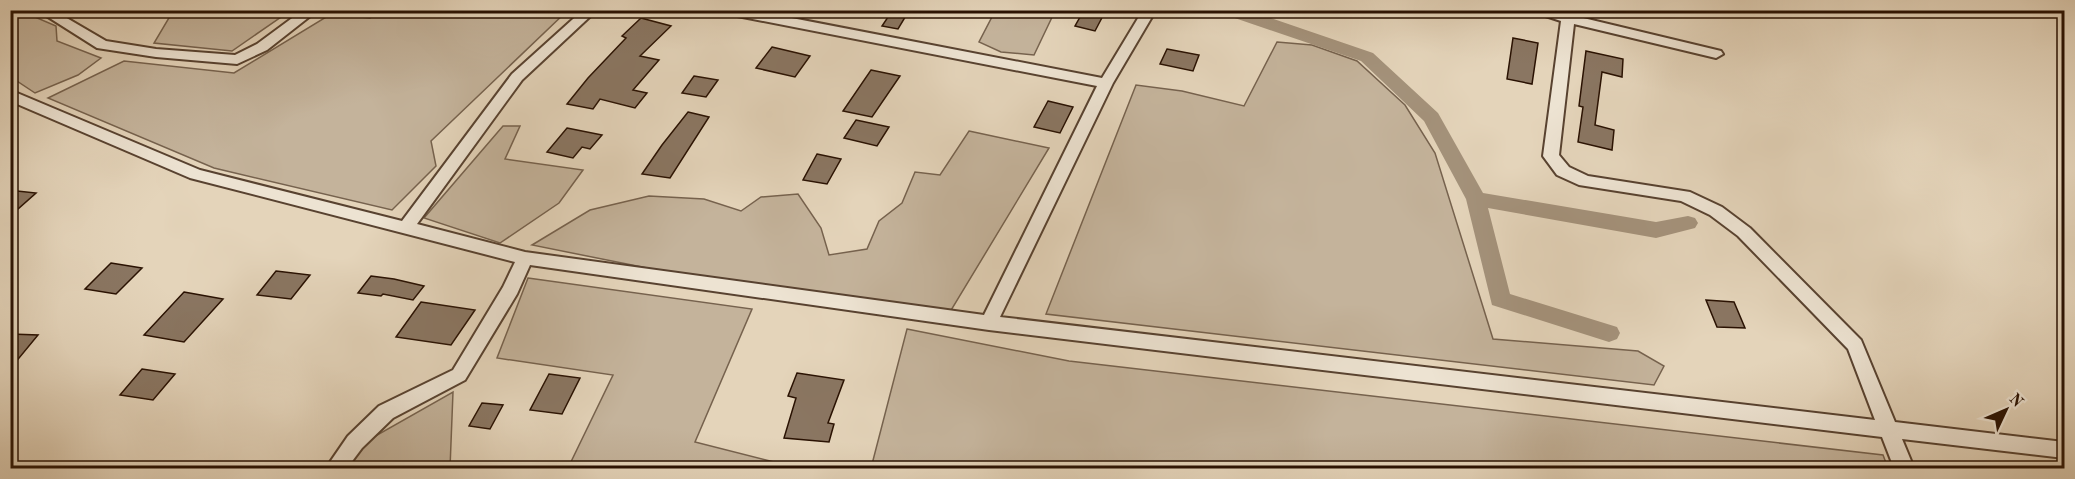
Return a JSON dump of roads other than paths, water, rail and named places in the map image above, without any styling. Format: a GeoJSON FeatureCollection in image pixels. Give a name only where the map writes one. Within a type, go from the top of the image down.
{"type":"FeatureCollection","features":[{"type":"Feature","properties":{"kind":"street"},"geometry":{"type":"LineString","coordinates":[[43,10],[102,45],[156,53],[237,60],[262,47],[312,10]]}},
{"type":"Feature","properties":{"kind":"street"},"geometry":{"type":"LineString","coordinates":[[405,228],[517,77],[591,10]]}},
{"type":"Feature","properties":{"kind":"street"},"geometry":{"type":"LineString","coordinates":[[727,10],[1106,83]]}},
{"type":"Feature","properties":{"kind":"street"},"geometry":{"type":"LineString","coordinates":[[989,323],[1106,83],[1150,10]]}},
{"type":"Feature","properties":{"kind":"street"},"geometry":{"type":"LineString","coordinates":[[1533,10],[1568,14],[1716,54]]}},
{"type":"Feature","properties":{"kind":"street"},"geometry":{"type":"LineString","coordinates":[[1568,14],[1551,156],[1563,171],[1585,181],[1684,196],[1716,211],[1744,232],[1855,345],[1904,468]]}},
{"type":"Feature","properties":{"kind":"street"},"geometry":{"type":"LineString","coordinates":[[10,95],[196,174],[525,258],[989,323],[2064,450]]}},
{"type":"Feature","properties":{"kind":"street"},"geometry":{"type":"LineString","coordinates":[[336,468],[355,442],[386,412],[459,375],[511,289],[525,258]]}},
{"type":"Feature","properties":{"kind":"waterway"},"geometry":{"type":"LineString","coordinates":[[1229,10],[1367,57],[1431,117],[1476,199]]}},
{"type":"Feature","properties":{"kind":"waterway"},"geometry":{"type":"LineString","coordinates":[[1476,199],[1656,230],[1688,223]]}},
{"type":"Feature","properties":{"kind":"waterway"},"geometry":{"type":"LineString","coordinates":[[1476,199],[1500,299],[1609,333]]}}]}
